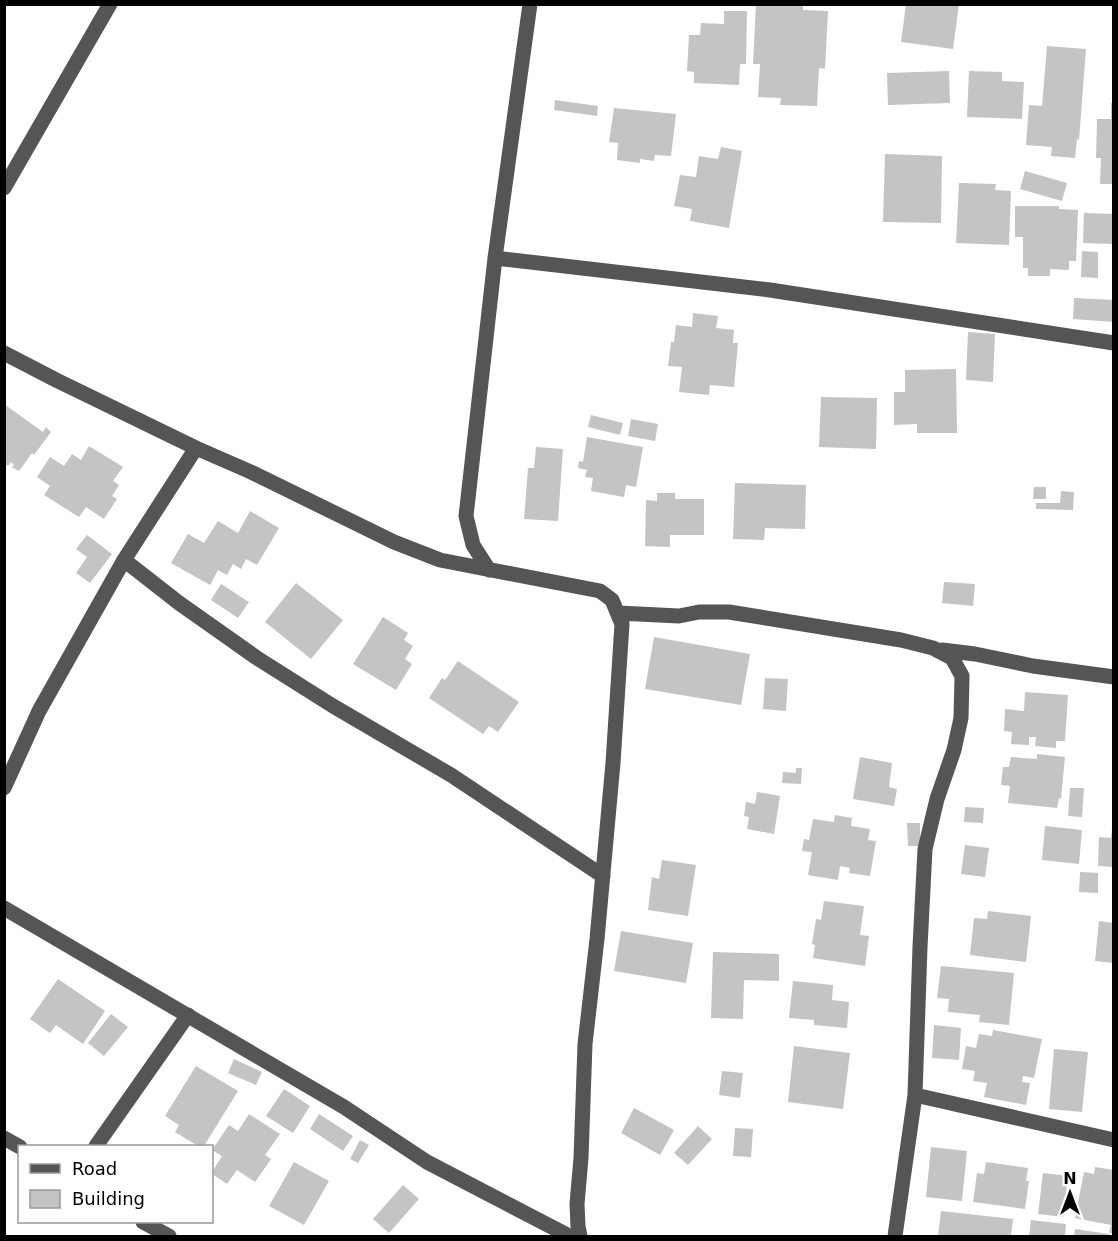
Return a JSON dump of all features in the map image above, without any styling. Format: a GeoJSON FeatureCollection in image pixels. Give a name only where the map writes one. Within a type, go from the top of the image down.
{"type":"FeatureCollection","features":[{"type":"Feature","properties":{"kind":"street"},"geometry":{"type":"LineString","coordinates":[[4,188],[110,4]]}},
{"type":"Feature","properties":{"kind":"street"},"geometry":{"type":"LineString","coordinates":[[489,570],[473,545],[465,516],[495,258],[530,4]]}},
{"type":"Feature","properties":{"kind":"street"},"geometry":{"type":"LineString","coordinates":[[495,258],[770,290],[1113,343]]}},
{"type":"Feature","properties":{"kind":"street"},"geometry":{"type":"LineString","coordinates":[[4,353],[394,542],[440,560],[600,591],[612,600],[622,624],[619,688],[603,876],[585,1044],[577,1204],[580,1236]]}},
{"type":"Feature","properties":{"kind":"street"},"geometry":{"type":"LineString","coordinates":[[4,788],[39,711],[124,560],[196,448]]}},
{"type":"Feature","properties":{"kind":"street"},"geometry":{"type":"LineString","coordinates":[[124,560],[179,603],[257,658],[333,706],[451,775],[603,876]]}},
{"type":"Feature","properties":{"kind":"street"},"geometry":{"type":"LineString","coordinates":[[618,613],[679,616],[699,612],[729,612],[901,640],[1033,666],[1113,677]]}},
{"type":"Feature","properties":{"kind":"street"},"geometry":{"type":"LineString","coordinates":[[895,1236],[915,1095],[925,849],[961,718],[962,676],[952,658],[933,648]]}},
{"type":"Feature","properties":{"kind":"street"},"geometry":{"type":"LineString","coordinates":[[4,908],[344,1107],[427,1162],[569,1236]]}},
{"type":"Feature","properties":{"kind":"street"},"geometry":{"type":"LineString","coordinates":[[97,1145],[189,1015]]}},
{"type":"Feature","properties":{"kind":"street"},"geometry":{"type":"LineString","coordinates":[[915,1095],[1113,1140]]}},
{"type":"Feature","properties":{"kind":"street"},"geometry":{"type":"LineString","coordinates":[[4,1138],[18,1146]]}},
{"type":"Feature","properties":{"kind":"street"},"geometry":{"type":"LineString","coordinates":[[146,1223],[169,1236]]}},
{"type":"Feature","properties":{"kind":"building"},"geometry":{"type":"Polygon","coordinates":[[[756,4],[803,5],[803,10],[828,11],[825,69],[819,68],[817,106],[780,105],[781,98],[758,97],[760,64],[753,64],[756,4]]]}},
{"type":"Feature","properties":{"kind":"building"},"geometry":{"type":"Polygon","coordinates":[[[906,4],[959,4],[953,49],[901,42],[906,4]]]}},
{"type":"Feature","properties":{"kind":"building"},"geometry":{"type":"Polygon","coordinates":[[[724,11],[747,11],[746,64],[740,64],[739,85],[694,83],[694,72],[687,71],[689,35],[700,35],[701,23],[724,24],[724,11]]]}},
{"type":"Feature","properties":{"kind":"building"},"geometry":{"type":"Polygon","coordinates":[[[1047,46],[1086,49],[1079,140],[1077,139],[1075,158],[1051,156],[1052,147],[1026,145],[1029,105],[1042,106],[1047,46]]]}},
{"type":"Feature","properties":{"kind":"building"},"geometry":{"type":"Polygon","coordinates":[[[949,71],[950,103],[888,105],[887,73],[949,71]]]}},
{"type":"Feature","properties":{"kind":"building"},"geometry":{"type":"Polygon","coordinates":[[[969,71],[1002,72],[1002,81],[1024,82],[1022,119],[967,117],[969,71]]]}},
{"type":"Feature","properties":{"kind":"building"},"geometry":{"type":"Polygon","coordinates":[[[555,100],[598,106],[597,116],[554,110],[555,100]]]}},
{"type":"Feature","properties":{"kind":"building"},"geometry":{"type":"Polygon","coordinates":[[[1111,103],[1114,103],[1114,184],[1100,184],[1101,158],[1096,158],[1097,119],[1111,119],[1111,103]]]}},
{"type":"Feature","properties":{"kind":"building"},"geometry":{"type":"Polygon","coordinates":[[[614,108],[676,114],[671,156],[655,155],[654,161],[640,159],[640,163],[617,160],[618,143],[609,142],[614,108]]]}},
{"type":"Feature","properties":{"kind":"building"},"geometry":{"type":"Polygon","coordinates":[[[721,147],[742,151],[729,228],[690,221],[692,209],[674,206],[680,175],[696,177],[699,156],[718,159],[721,147]]]}},
{"type":"Feature","properties":{"kind":"building"},"geometry":{"type":"Polygon","coordinates":[[[885,154],[942,156],[941,223],[883,222],[885,154]]]}},
{"type":"Feature","properties":{"kind":"building"},"geometry":{"type":"Polygon","coordinates":[[[1025,171],[1067,183],[1062,201],[1020,189],[1025,171]]]}},
{"type":"Feature","properties":{"kind":"building"},"geometry":{"type":"Polygon","coordinates":[[[959,183],[996,184],[995,190],[1011,191],[1009,245],[956,243],[959,183]]]}},
{"type":"Feature","properties":{"kind":"building"},"geometry":{"type":"Polygon","coordinates":[[[1015,206],[1059,206],[1059,209],[1078,210],[1076,261],[1069,261],[1069,270],[1050,269],[1050,276],[1028,276],[1028,268],[1023,268],[1023,237],[1015,237],[1015,206]]]}},
{"type":"Feature","properties":{"kind":"building"},"geometry":{"type":"Polygon","coordinates":[[[1084,213],[1114,214],[1114,244],[1083,243],[1084,213]]]}},
{"type":"Feature","properties":{"kind":"building"},"geometry":{"type":"Polygon","coordinates":[[[1082,251],[1098,252],[1098,278],[1081,277],[1082,251]]]}},
{"type":"Feature","properties":{"kind":"building"},"geometry":{"type":"Polygon","coordinates":[[[1074,298],[1114,300],[1114,322],[1073,319],[1074,298]]]}},
{"type":"Feature","properties":{"kind":"building"},"geometry":{"type":"Polygon","coordinates":[[[693,313],[718,316],[716,328],[734,330],[733,343],[738,343],[734,387],[710,385],[709,395],[679,392],[682,367],[668,366],[671,342],[674,342],[676,325],[692,327],[693,313]]]}},
{"type":"Feature","properties":{"kind":"building"},"geometry":{"type":"Polygon","coordinates":[[[968,332],[995,334],[993,382],[966,380],[968,332]]]}},
{"type":"Feature","properties":{"kind":"building"},"geometry":{"type":"Polygon","coordinates":[[[956,369],[957,433],[917,433],[917,424],[894,425],[894,392],[905,392],[905,370],[956,369]]]}},
{"type":"Feature","properties":{"kind":"building"},"geometry":{"type":"Polygon","coordinates":[[[821,397],[877,398],[876,449],[819,447],[821,397]]]}},
{"type":"Feature","properties":{"kind":"building"},"geometry":{"type":"Polygon","coordinates":[[[4,404],[43,432],[46,427],[51,432],[19,471],[12,467],[14,465],[11,462],[8,466],[4,463],[4,404]]]}},
{"type":"Feature","properties":{"kind":"building"},"geometry":{"type":"Polygon","coordinates":[[[591,415],[623,423],[620,435],[588,427],[591,415]]]}},
{"type":"Feature","properties":{"kind":"building"},"geometry":{"type":"Polygon","coordinates":[[[631,419],[658,424],[655,441],[628,436],[631,419]]]}},
{"type":"Feature","properties":{"kind":"building"},"geometry":{"type":"Polygon","coordinates":[[[587,437],[643,447],[636,487],[626,485],[624,497],[591,491],[593,478],[585,477],[587,470],[578,468],[579,461],[583,462],[587,437]]]}},
{"type":"Feature","properties":{"kind":"building"},"geometry":{"type":"Polygon","coordinates":[[[89,446],[123,467],[113,481],[119,485],[112,496],[117,499],[104,519],[86,507],[79,517],[44,495],[50,486],[37,477],[50,457],[64,466],[72,454],[81,460],[89,446]]]}},
{"type":"Feature","properties":{"kind":"building"},"geometry":{"type":"Polygon","coordinates":[[[536,447],[563,449],[558,521],[524,519],[528,468],[534,468],[536,447]]]}},
{"type":"Feature","properties":{"kind":"building"},"geometry":{"type":"Polygon","coordinates":[[[735,483],[806,485],[805,529],[765,528],[764,540],[733,539],[735,483]]]}},
{"type":"Feature","properties":{"kind":"building"},"geometry":{"type":"Polygon","coordinates":[[[1034,487],[1046,487],[1046,499],[1033,499],[1034,487]]]}},
{"type":"Feature","properties":{"kind":"building"},"geometry":{"type":"Polygon","coordinates":[[[1061,491],[1074,492],[1073,510],[1036,509],[1036,503],[1060,503],[1061,491]]]}},
{"type":"Feature","properties":{"kind":"building"},"geometry":{"type":"Polygon","coordinates":[[[657,493],[675,493],[675,499],[704,499],[704,535],[670,535],[670,547],[645,546],[646,500],[657,501],[657,493]]]}},
{"type":"Feature","properties":{"kind":"building"},"geometry":{"type":"Polygon","coordinates":[[[250,511],[279,528],[257,565],[246,559],[241,569],[233,564],[227,575],[218,570],[210,585],[171,563],[188,534],[204,543],[218,521],[238,533],[250,511]]]}},
{"type":"Feature","properties":{"kind":"building"},"geometry":{"type":"Polygon","coordinates":[[[87,535],[112,554],[90,583],[76,573],[87,557],[76,549],[87,535]]]}},
{"type":"Feature","properties":{"kind":"building"},"geometry":{"type":"Polygon","coordinates":[[[944,582],[975,584],[973,606],[942,603],[944,582]]]}},
{"type":"Feature","properties":{"kind":"building"},"geometry":{"type":"Polygon","coordinates":[[[296,583],[343,620],[311,659],[265,622],[296,583]]]}},
{"type":"Feature","properties":{"kind":"building"},"geometry":{"type":"Polygon","coordinates":[[[221,584],[249,602],[238,618],[211,600],[221,584]]]}},
{"type":"Feature","properties":{"kind":"building"},"geometry":{"type":"Polygon","coordinates":[[[383,617],[408,633],[404,640],[413,646],[405,659],[412,664],[396,690],[353,664],[383,617]]]}},
{"type":"Feature","properties":{"kind":"building"},"geometry":{"type":"Polygon","coordinates":[[[654,637],[750,654],[741,705],[645,689],[654,637]]]}},
{"type":"Feature","properties":{"kind":"building"},"geometry":{"type":"Polygon","coordinates":[[[458,661],[519,702],[498,732],[489,726],[483,734],[429,698],[442,678],[445,680],[458,661]]]}},
{"type":"Feature","properties":{"kind":"building"},"geometry":{"type":"Polygon","coordinates":[[[765,678],[788,679],[786,711],[763,709],[765,678]]]}},
{"type":"Feature","properties":{"kind":"building"},"geometry":{"type":"Polygon","coordinates":[[[1025,692],[1068,695],[1065,741],[1056,741],[1056,748],[1035,746],[1036,737],[1029,737],[1029,745],[1011,744],[1012,732],[1004,731],[1005,709],[1024,711],[1025,692]]]}},
{"type":"Feature","properties":{"kind":"building"},"geometry":{"type":"Polygon","coordinates":[[[1037,754],[1065,757],[1061,799],[1059,798],[1057,808],[1008,803],[1010,786],[1001,785],[1003,767],[1009,767],[1011,757],[1037,759],[1037,754]]]}},
{"type":"Feature","properties":{"kind":"building"},"geometry":{"type":"Polygon","coordinates":[[[860,757],[892,763],[889,787],[897,789],[894,806],[853,799],[860,757]]]}},
{"type":"Feature","properties":{"kind":"building"},"geometry":{"type":"Polygon","coordinates":[[[796,768],[802,768],[801,784],[782,783],[783,772],[796,773],[796,768]]]}},
{"type":"Feature","properties":{"kind":"building"},"geometry":{"type":"Polygon","coordinates":[[[1070,788],[1084,788],[1082,817],[1068,816],[1070,788]]]}},
{"type":"Feature","properties":{"kind":"building"},"geometry":{"type":"Polygon","coordinates":[[[757,792],[780,796],[774,834],[747,829],[749,817],[744,816],[746,802],[755,804],[757,792]]]}},
{"type":"Feature","properties":{"kind":"building"},"geometry":{"type":"Polygon","coordinates":[[[965,807],[984,808],[983,823],[964,822],[965,807]]]}},
{"type":"Feature","properties":{"kind":"building"},"geometry":{"type":"Polygon","coordinates":[[[835,815],[852,818],[851,826],[870,829],[868,840],[876,841],[870,876],[849,873],[850,868],[840,866],[838,880],[808,875],[812,852],[802,851],[804,839],[809,840],[813,819],[834,822],[835,815]]]}},
{"type":"Feature","properties":{"kind":"building"},"geometry":{"type":"Polygon","coordinates":[[[907,823],[920,823],[920,846],[908,846],[907,823]]]}},
{"type":"Feature","properties":{"kind":"building"},"geometry":{"type":"Polygon","coordinates":[[[1045,826],[1082,830],[1079,864],[1042,860],[1045,826]]]}},
{"type":"Feature","properties":{"kind":"building"},"geometry":{"type":"Polygon","coordinates":[[[1112,829],[1114,829],[1114,867],[1098,866],[1099,837],[1111,838],[1112,829]]]}},
{"type":"Feature","properties":{"kind":"building"},"geometry":{"type":"Polygon","coordinates":[[[965,845],[989,848],[985,877],[961,874],[965,845]]]}},
{"type":"Feature","properties":{"kind":"building"},"geometry":{"type":"Polygon","coordinates":[[[662,860],[696,865],[688,916],[648,910],[652,877],[659,879],[662,860]]]}},
{"type":"Feature","properties":{"kind":"building"},"geometry":{"type":"Polygon","coordinates":[[[1080,872],[1098,873],[1098,893],[1079,892],[1080,872]]]}},
{"type":"Feature","properties":{"kind":"building"},"geometry":{"type":"Polygon","coordinates":[[[824,901],[864,906],[860,935],[869,936],[865,966],[813,958],[815,945],[812,944],[816,919],[821,920],[824,901]]]}},
{"type":"Feature","properties":{"kind":"building"},"geometry":{"type":"Polygon","coordinates":[[[988,911],[1031,916],[1026,962],[970,955],[974,918],[987,919],[988,911]]]}},
{"type":"Feature","properties":{"kind":"building"},"geometry":{"type":"Polygon","coordinates":[[[1099,921],[1114,923],[1114,963],[1095,961],[1099,921]]]}},
{"type":"Feature","properties":{"kind":"building"},"geometry":{"type":"Polygon","coordinates":[[[621,931],[693,943],[686,983],[614,971],[621,931]]]}},
{"type":"Feature","properties":{"kind":"building"},"geometry":{"type":"Polygon","coordinates":[[[713,952],[779,954],[779,981],[744,980],[743,1019],[711,1018],[713,952]]]}},
{"type":"Feature","properties":{"kind":"building"},"geometry":{"type":"Polygon","coordinates":[[[941,966],[1014,973],[1009,1025],[979,1022],[980,1015],[948,1012],[949,999],[937,998],[941,966]]]}},
{"type":"Feature","properties":{"kind":"building"},"geometry":{"type":"Polygon","coordinates":[[[58,979],[105,1011],[83,1044],[56,1025],[50,1033],[30,1019],[58,979]]]}},
{"type":"Feature","properties":{"kind":"building"},"geometry":{"type":"Polygon","coordinates":[[[793,981],[833,985],[832,1000],[849,1002],[847,1028],[814,1025],[814,1020],[789,1018],[793,981]]]}},
{"type":"Feature","properties":{"kind":"building"},"geometry":{"type":"Polygon","coordinates":[[[111,1014],[128,1027],[104,1056],[88,1043],[111,1014]]]}},
{"type":"Feature","properties":{"kind":"building"},"geometry":{"type":"Polygon","coordinates":[[[934,1025],[961,1028],[959,1060],[932,1058],[934,1025]]]}},
{"type":"Feature","properties":{"kind":"building"},"geometry":{"type":"Polygon","coordinates":[[[993,1030],[1042,1039],[1034,1078],[1023,1076],[1022,1082],[1030,1083],[1026,1105],[984,1097],[987,1083],[973,1081],[975,1071],[962,1069],[966,1046],[976,1048],[979,1034],[992,1036],[993,1030]]]}},
{"type":"Feature","properties":{"kind":"building"},"geometry":{"type":"Polygon","coordinates":[[[794,1046],[850,1053],[843,1109],[788,1102],[794,1046]]]}},
{"type":"Feature","properties":{"kind":"building"},"geometry":{"type":"Polygon","coordinates":[[[1054,1049],[1088,1052],[1082,1112],[1049,1109],[1054,1049]]]}},
{"type":"Feature","properties":{"kind":"building"},"geometry":{"type":"Polygon","coordinates":[[[234,1059],[262,1072],[256,1085],[228,1073],[234,1059]]]}},
{"type":"Feature","properties":{"kind":"building"},"geometry":{"type":"Polygon","coordinates":[[[196,1066],[238,1091],[205,1145],[196,1145],[175,1132],[179,1125],[165,1116],[196,1066]]]}},
{"type":"Feature","properties":{"kind":"building"},"geometry":{"type":"Polygon","coordinates":[[[722,1071],[743,1073],[740,1098],[719,1095],[722,1071]]]}},
{"type":"Feature","properties":{"kind":"building"},"geometry":{"type":"Polygon","coordinates":[[[284,1089],[310,1106],[293,1133],[266,1116],[284,1089]]]}},
{"type":"Feature","properties":{"kind":"building"},"geometry":{"type":"Polygon","coordinates":[[[634,1108],[674,1130],[660,1155],[621,1133],[634,1108]]]}},
{"type":"Feature","properties":{"kind":"building"},"geometry":{"type":"Polygon","coordinates":[[[249,1114],[280,1134],[265,1155],[271,1159],[255,1182],[237,1170],[227,1184],[213,1175],[213,1170],[222,1156],[213,1149],[229,1125],[238,1131],[249,1114]]]}},
{"type":"Feature","properties":{"kind":"building"},"geometry":{"type":"Polygon","coordinates":[[[319,1114],[353,1136],[343,1151],[310,1129],[319,1114]]]}},
{"type":"Feature","properties":{"kind":"building"},"geometry":{"type":"Polygon","coordinates":[[[698,1126],[712,1139],[688,1165],[674,1153],[698,1126]]]}},
{"type":"Feature","properties":{"kind":"building"},"geometry":{"type":"Polygon","coordinates":[[[735,1128],[753,1129],[751,1157],[733,1156],[735,1128]]]}},
{"type":"Feature","properties":{"kind":"building"},"geometry":{"type":"Polygon","coordinates":[[[360,1140],[369,1145],[358,1163],[350,1159],[360,1140]]]}},
{"type":"Feature","properties":{"kind":"building"},"geometry":{"type":"Polygon","coordinates":[[[931,1147],[967,1151],[962,1201],[926,1197],[931,1147]]]}},
{"type":"Feature","properties":{"kind":"building"},"geometry":{"type":"Polygon","coordinates":[[[294,1162],[329,1181],[304,1225],[269,1206],[294,1162]]]}},
{"type":"Feature","properties":{"kind":"building"},"geometry":{"type":"Polygon","coordinates":[[[986,1162],[1028,1168],[1026,1181],[1029,1181],[1025,1209],[973,1202],[977,1173],[984,1174],[986,1162]]]}},
{"type":"Feature","properties":{"kind":"building"},"geometry":{"type":"Polygon","coordinates":[[[1095,1167],[1114,1170],[1114,1234],[1109,1233],[1111,1225],[1075,1218],[1084,1172],[1094,1174],[1095,1167]]]}},
{"type":"Feature","properties":{"kind":"building"},"geometry":{"type":"Polygon","coordinates":[[[1043,1173],[1068,1176],[1063,1217],[1038,1214],[1043,1173]]]}},
{"type":"Feature","properties":{"kind":"building"},"geometry":{"type":"Polygon","coordinates":[[[403,1185],[419,1199],[389,1233],[373,1219],[403,1185]]]}},
{"type":"Feature","properties":{"kind":"building"},"geometry":{"type":"Polygon","coordinates":[[[941,1211],[1013,1219],[1011,1236],[938,1236],[941,1211]]]}},
{"type":"Feature","properties":{"kind":"building"},"geometry":{"type":"Polygon","coordinates":[[[1031,1220],[1066,1224],[1065,1236],[1029,1236],[1031,1220]]]}},
{"type":"Feature","properties":{"kind":"building"},"geometry":{"type":"Polygon","coordinates":[[[1075,1229],[1109,1234],[1109,1236],[1074,1236],[1075,1229]]]}}]}
